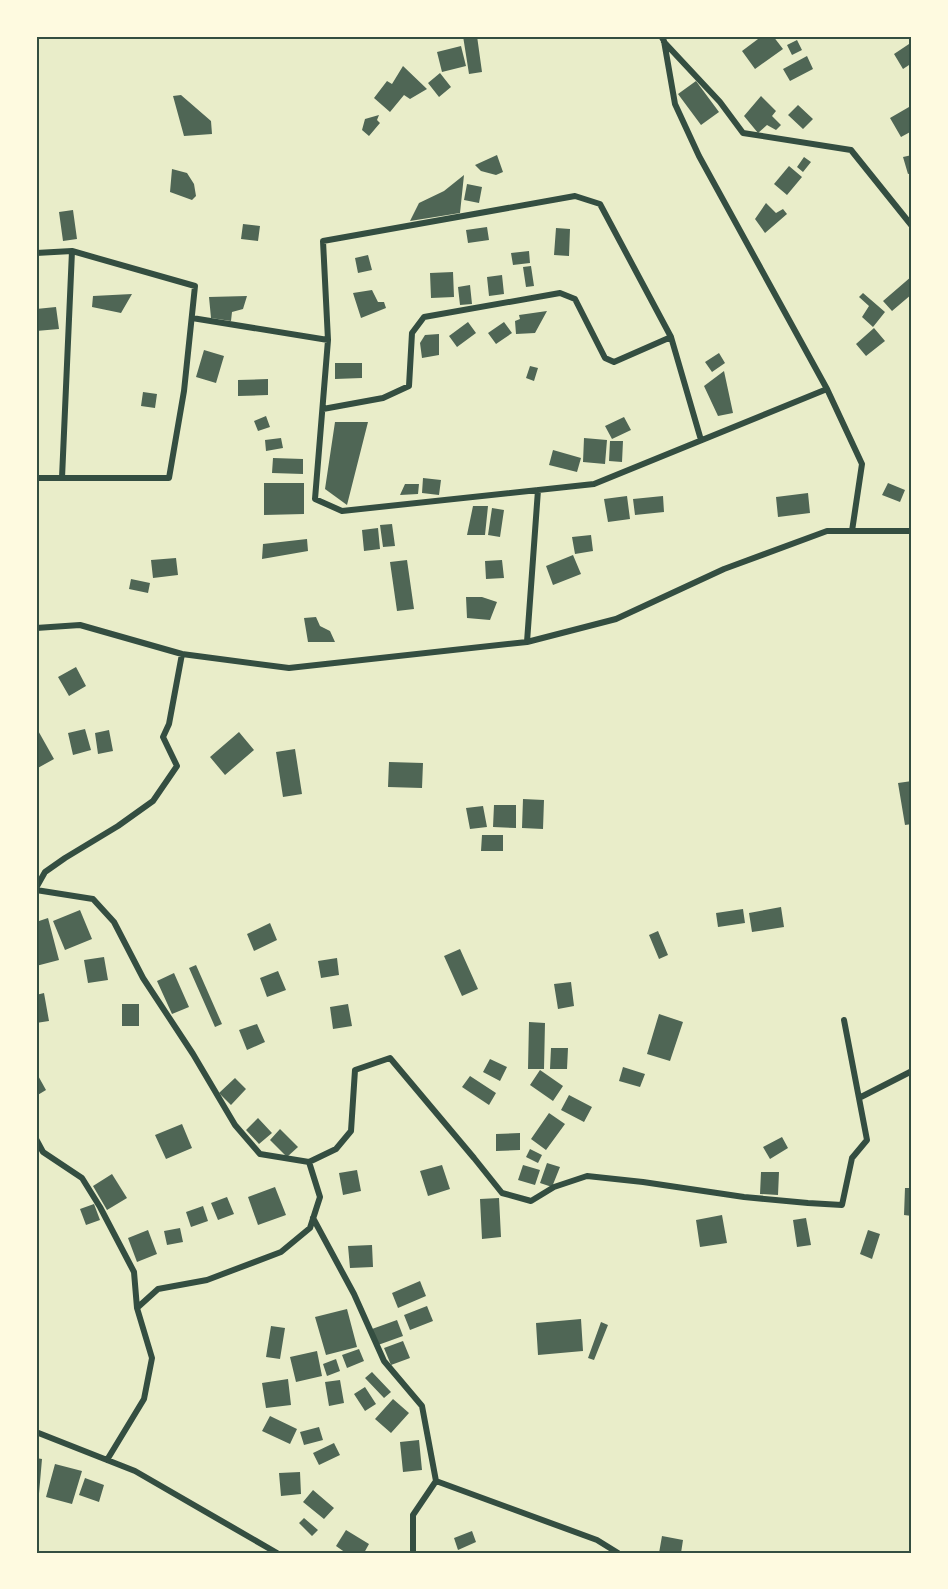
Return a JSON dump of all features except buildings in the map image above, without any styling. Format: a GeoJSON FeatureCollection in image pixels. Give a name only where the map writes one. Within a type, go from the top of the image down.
{"type":"FeatureCollection","features":[{"type":"Feature","properties":{"kind":"street"},"geometry":{"type":"LineString","coordinates":[[662,39],[720,102],[743,134],[852,150],[912,226]]}},
{"type":"Feature","properties":{"kind":"street"},"geometry":{"type":"LineString","coordinates":[[662,39],[675,104],[699,156],[827,389],[862,464],[852,531]]}},
{"type":"Feature","properties":{"kind":"street"},"geometry":{"type":"LineString","coordinates":[[701,440],[671,337],[600,204],[575,196],[323,241],[328,340],[315,499],[342,511],[594,484],[827,389]]}},
{"type":"Feature","properties":{"kind":"street"},"geometry":{"type":"LineString","coordinates":[[36,254],[72,251],[195,286],[184,390],[169,478],[36,478]]}},
{"type":"Feature","properties":{"kind":"street"},"geometry":{"type":"LineString","coordinates":[[62,478],[72,251]]}},
{"type":"Feature","properties":{"kind":"street"},"geometry":{"type":"LineString","coordinates":[[322,409],[383,398],[410,386],[412,333],[424,317],[560,293],[575,299],[605,358],[614,362],[671,337]]}},
{"type":"Feature","properties":{"kind":"street"},"geometry":{"type":"LineString","coordinates":[[192,318],[328,340]]}},
{"type":"Feature","properties":{"kind":"street"},"geometry":{"type":"LineString","coordinates":[[527,642],[538,490]]}},
{"type":"Feature","properties":{"kind":"street"},"geometry":{"type":"LineString","coordinates":[[36,628],[80,625],[182,654],[289,668],[527,642],[616,619],[724,568],[827,531],[912,531]]}},
{"type":"Feature","properties":{"kind":"street"},"geometry":{"type":"LineString","coordinates":[[182,654],[169,724],[163,737],[177,766],[153,801],[45,872],[36,889],[93,899],[114,922],[143,978],[193,1054],[235,1125],[260,1154],[309,1162],[336,1149],[351,1131],[355,1070],[390,1058],[502,1192],[531,1201],[554,1187],[587,1176],[744,1197],[842,1205],[852,1158],[867,1140],[844,1020]]}},
{"type":"Feature","properties":{"kind":"street"},"geometry":{"type":"LineString","coordinates":[[859,1098],[912,1071]]}},
{"type":"Feature","properties":{"kind":"street"},"geometry":{"type":"LineString","coordinates":[[36,1139],[43,1152],[82,1178],[134,1272],[137,1308],[152,1358],[144,1399],[107,1460]]}},
{"type":"Feature","properties":{"kind":"street"},"geometry":{"type":"LineString","coordinates":[[137,1308],[158,1289],[207,1280],[281,1252],[310,1228],[320,1197],[309,1162]]}},
{"type":"Feature","properties":{"kind":"street"},"geometry":{"type":"LineString","coordinates":[[313,1218],[354,1294],[384,1361],[422,1406],[436,1481],[413,1515],[412,1553]]}},
{"type":"Feature","properties":{"kind":"street"},"geometry":{"type":"LineString","coordinates":[[36,1432],[135,1471],[277,1553]]}},
{"type":"Feature","properties":{"kind":"street"},"geometry":{"type":"LineString","coordinates":[[436,1481],[597,1540],[618,1553]]}}]}
